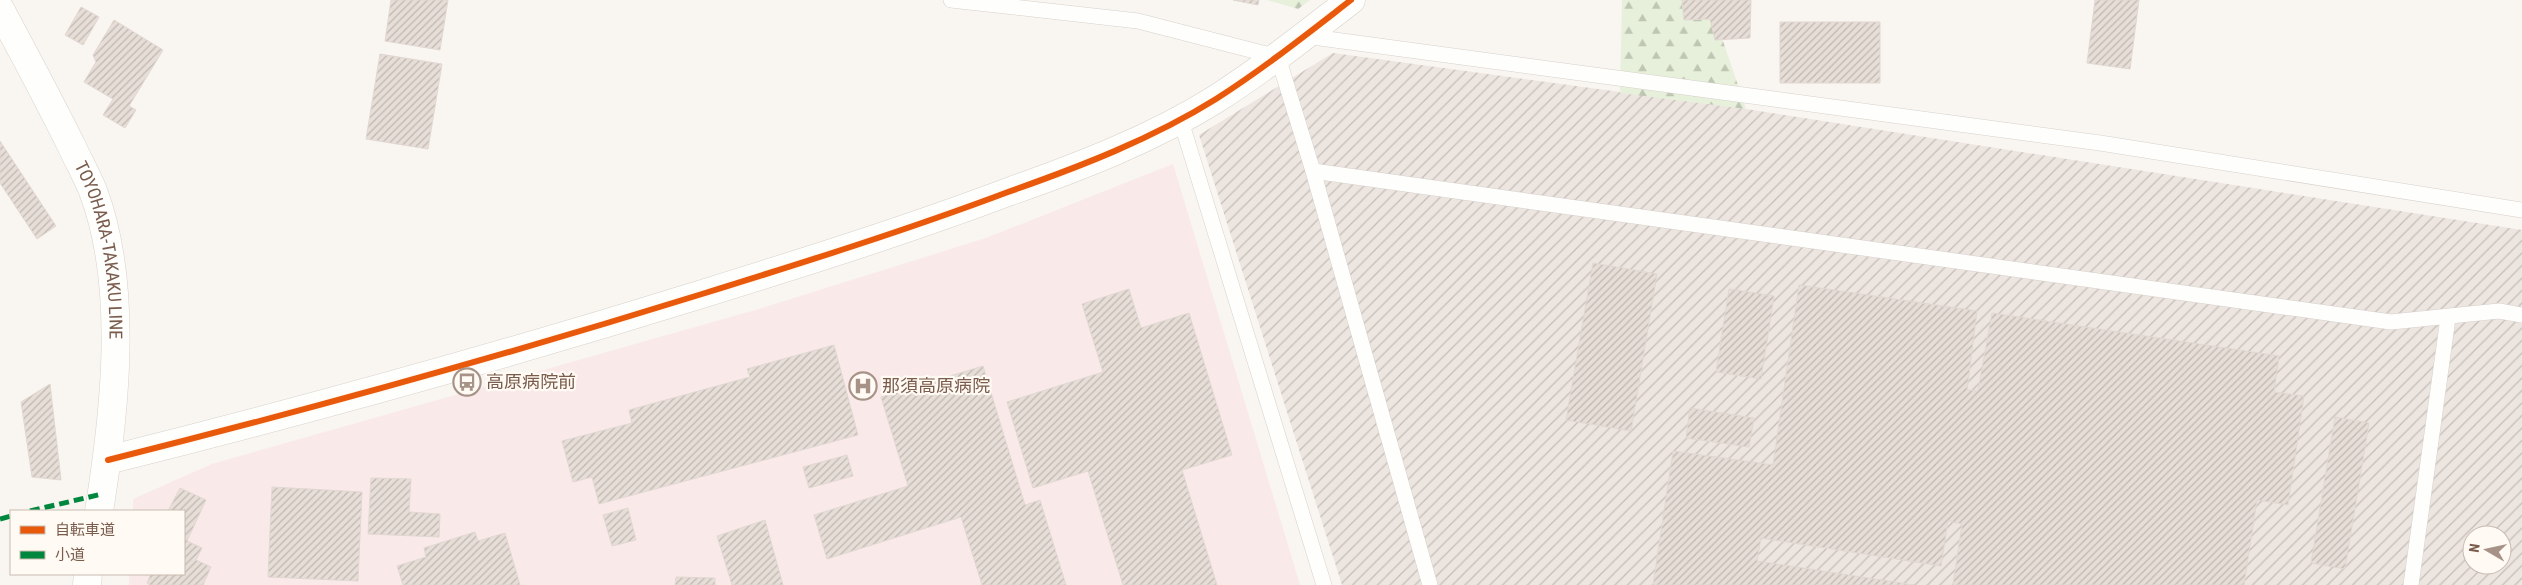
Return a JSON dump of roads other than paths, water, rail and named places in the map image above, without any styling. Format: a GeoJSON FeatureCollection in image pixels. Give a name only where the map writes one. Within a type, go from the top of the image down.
{"type":"FeatureCollection","features":[{"type":"Feature","properties":{"kind":"street"},"geometry":{"type":"LineString","coordinates":[[108,460],[224,431],[540,345],[796,265],[932,220],[1046,178],[1145,137],[1214,100],[1278,56],[1351,0]]}},
{"type":"Feature","properties":{"kind":"street","name":"TOYOHARA-TAKAKU LINE"},"geometry":{"type":"LineString","coordinates":[[0,8],[57,116],[93,191],[108,242],[114,328],[114,377],[108,460],[99,510]]}},
{"type":"Feature","properties":{"kind":"lane"},"geometry":{"type":"LineString","coordinates":[[952,0],[1138,21],[1278,56],[1313,171],[1430,585]]}},
{"type":"Feature","properties":{"kind":"lane"},"geometry":{"type":"LineString","coordinates":[[1305,36],[2100,144],[2522,210]]}},
{"type":"Feature","properties":{"kind":"lane"},"geometry":{"type":"LineString","coordinates":[[1180,118],[1324,585]]}},
{"type":"Feature","properties":{"kind":"lane"},"geometry":{"type":"LineString","coordinates":[[1313,171],[2391,322],[2448,318],[2499,311],[2522,315]]}},
{"type":"Feature","properties":{"kind":"lane"},"geometry":{"type":"LineString","coordinates":[[2411,585],[2448,318]]}},
{"type":"Feature","properties":{"kind":"place","name":"高原病院前"},"geometry":{"type":"Point","coordinates":[467,382]}},
{"type":"Feature","properties":{"kind":"place","name":"那須高原病院"},"geometry":{"type":"Point","coordinates":[863,386]}}]}
